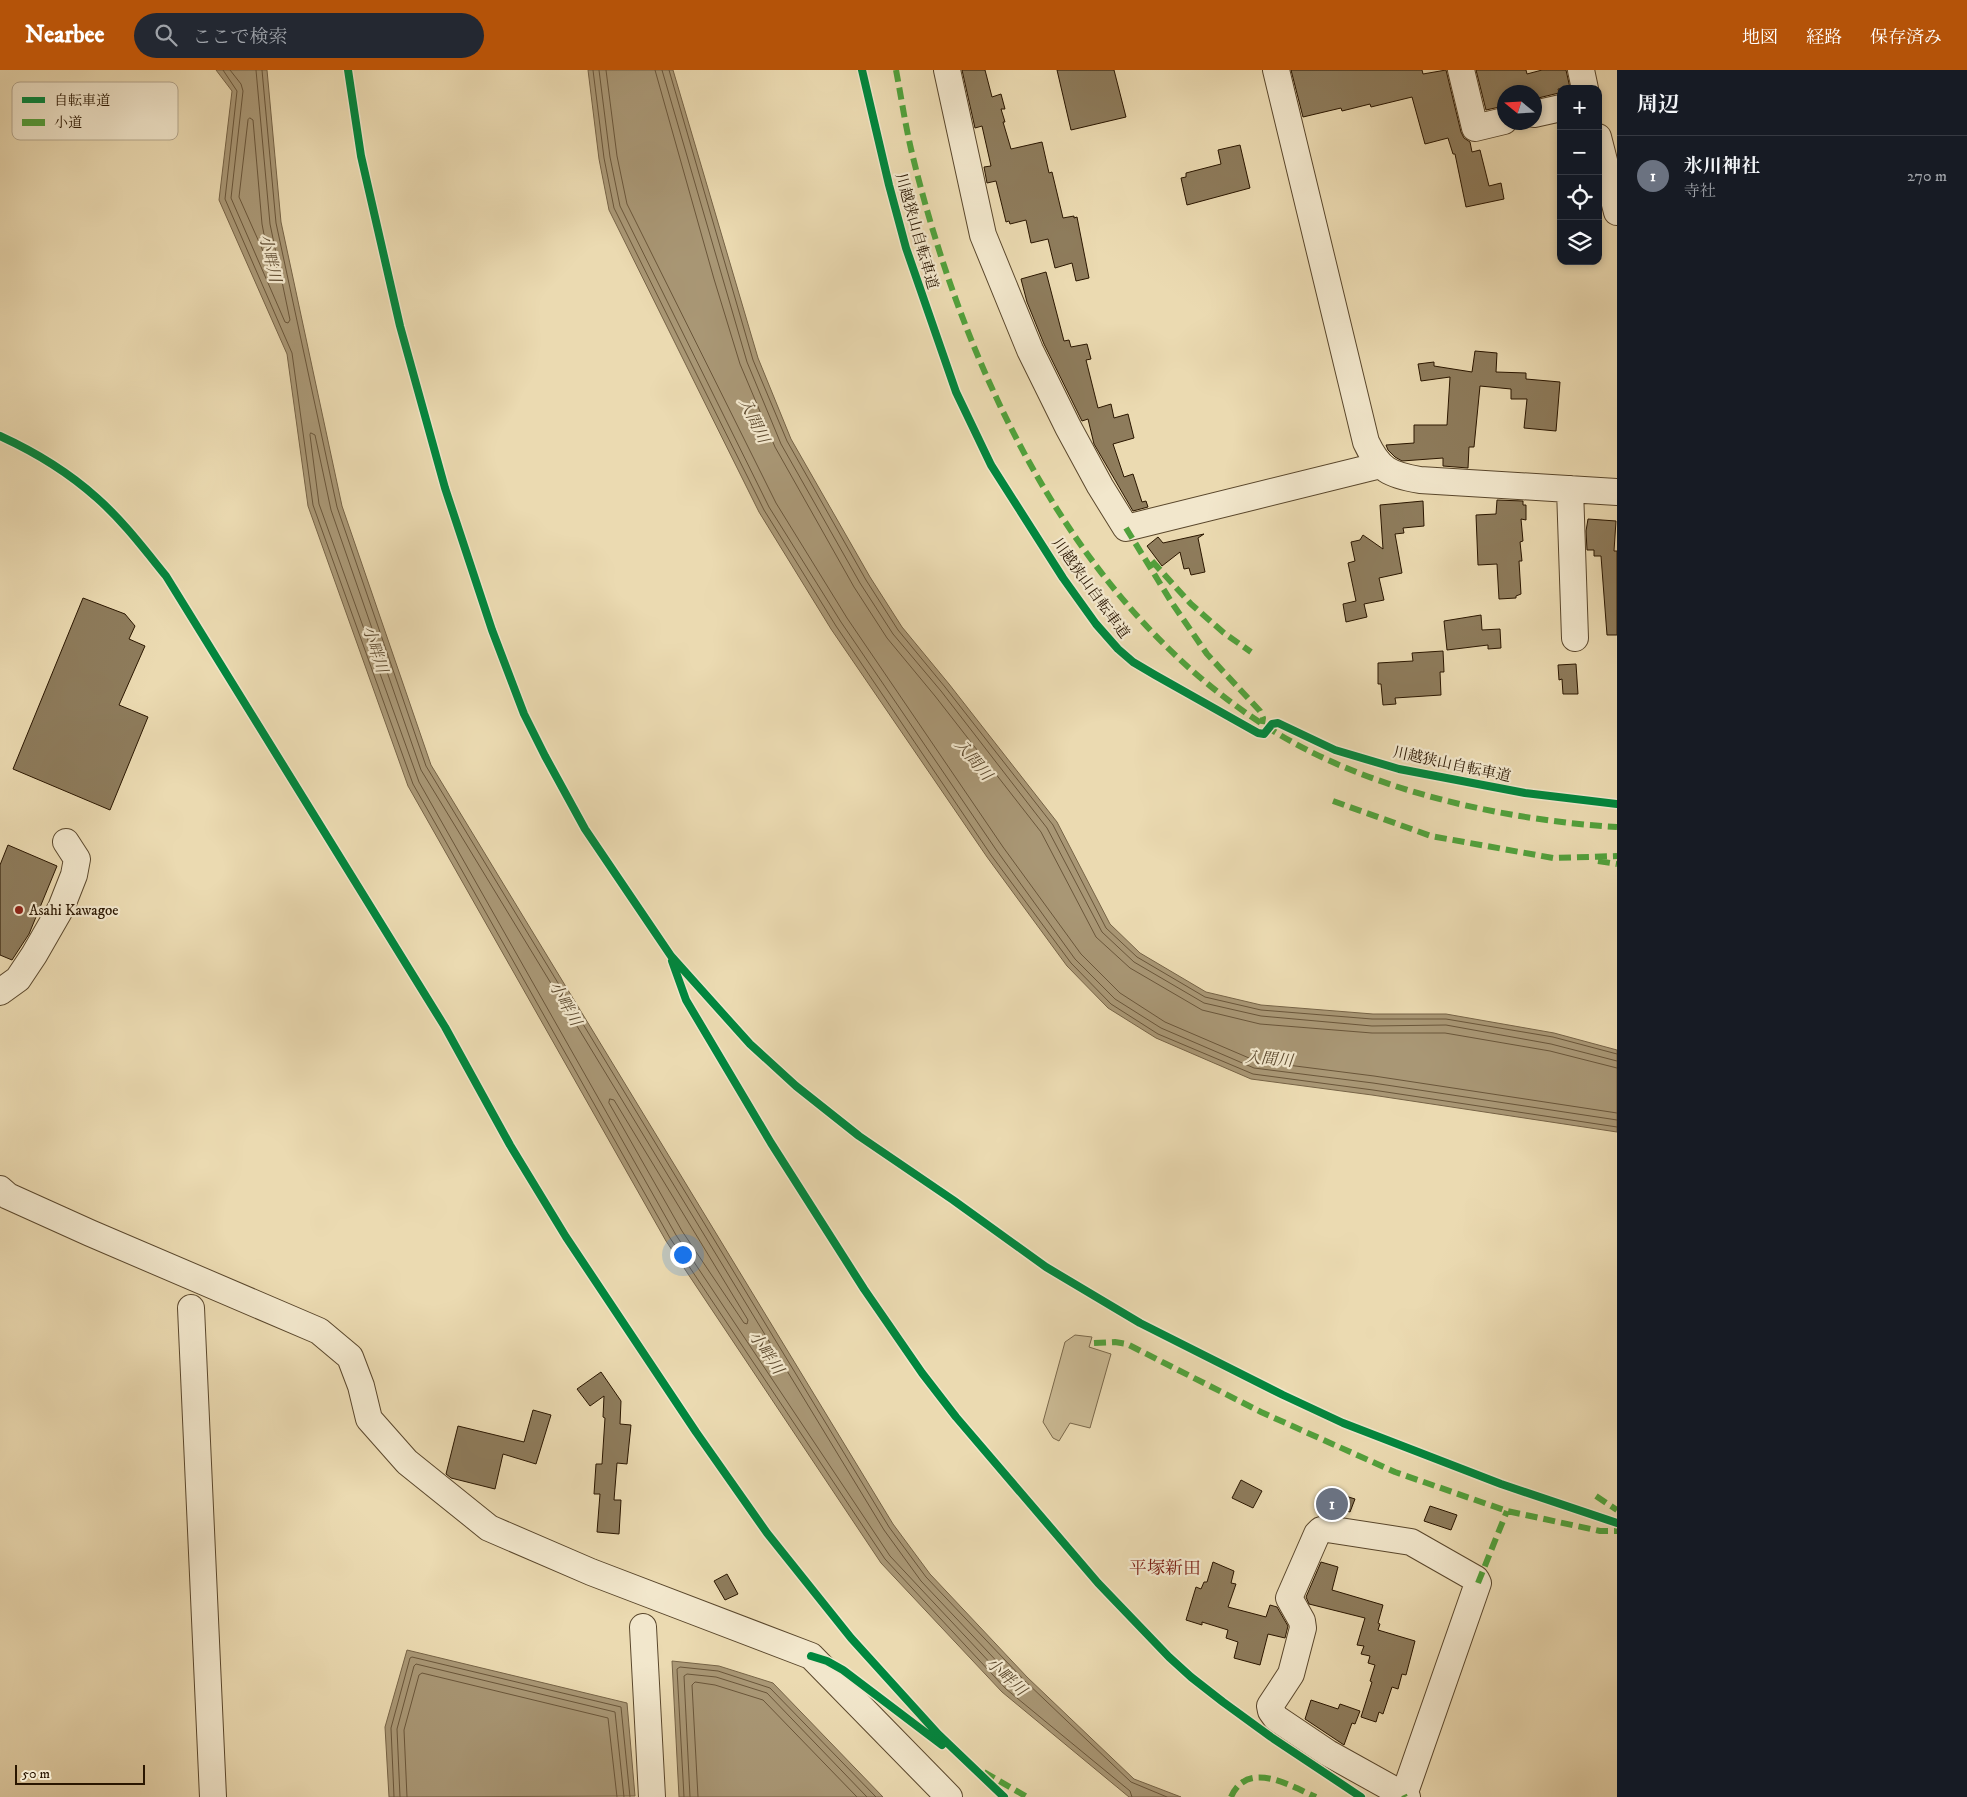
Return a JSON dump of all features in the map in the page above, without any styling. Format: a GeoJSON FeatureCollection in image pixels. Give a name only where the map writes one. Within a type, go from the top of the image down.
{"type":"FeatureCollection","features":[{"type":"Feature","properties":{"kind":"street"},"geometry":{"type":"LineString","coordinates":[[947,70],[983,235],[1030,350],[1100,486],[1126,528],[1381,465]]}},
{"type":"Feature","properties":{"kind":"street"},"geometry":{"type":"LineString","coordinates":[[1276,70],[1366,442],[1374,459],[1396,476],[1420,480],[1617,492]]}},
{"type":"Feature","properties":{"kind":"street"},"geometry":{"type":"LineString","coordinates":[[1461,70],[1475,128],[1497,123]]}},
{"type":"Feature","properties":{"kind":"street"},"geometry":{"type":"LineString","coordinates":[[1581,70],[1584,85]]}},
{"type":"Feature","properties":{"kind":"street"},"geometry":{"type":"LineString","coordinates":[[1542,112],[1557,109]]}},
{"type":"Feature","properties":{"kind":"street"},"geometry":{"type":"LineString","coordinates":[[1602,153],[1617,212]]}},
{"type":"Feature","properties":{"kind":"street"},"geometry":{"type":"LineString","coordinates":[[1570,489],[1575,638]]}},
{"type":"Feature","properties":{"kind":"street"},"geometry":{"type":"LineString","coordinates":[[0,992],[18,979],[61,908],[74,875],[77,859],[66,842]]}},
{"type":"Feature","properties":{"kind":"street"},"geometry":{"type":"LineString","coordinates":[[0,1189],[8,1196],[90,1233],[318,1331],[350,1358],[361,1386],[369,1419],[407,1462],[489,1528],[591,1572],[811,1656],[949,1797]]}},
{"type":"Feature","properties":{"kind":"street"},"geometry":{"type":"LineString","coordinates":[[190,1308],[213,1797]]}},
{"type":"Feature","properties":{"kind":"street"},"geometry":{"type":"LineString","coordinates":[[1327,1529],[1411,1542],[1476,1579],[1478,1583],[1406,1796],[1328,1754],[1276,1718],[1271,1711],[1272,1701],[1291,1674],[1303,1628],[1302,1621],[1289,1598],[1320,1530],[1327,1529]]}},
{"type":"Feature","properties":{"kind":"street"},"geometry":{"type":"LineString","coordinates":[[643,1627],[652,1797]]}},
{"type":"Feature","properties":{"kind":"shaded area"},"geometry":{"type":"Polygon","coordinates":[[[1075,1335],[1092,1337],[1089,1347],[1111,1354],[1090,1428],[1070,1423],[1059,1441],[1053,1438],[1043,1422],[1065,1342],[1075,1335]]]}},
{"type":"Feature","properties":{"kind":"water","name":"小畔川"},"geometry":{"type":"Polygon","coordinates":[[[216,70],[267,70],[281,222],[342,506],[431,765],[893,1524],[930,1574],[1027,1677],[1134,1779],[1181,1797],[1129,1797],[1002,1692],[881,1563],[666,1241],[408,786],[308,506],[287,354],[219,200],[232,91],[216,70]]]}},
{"type":"Feature","properties":{"kind":"water","name":"入間川"},"geometry":{"type":"Polygon","coordinates":[[[588,70],[673,70],[758,358],[791,439],[870,577],[902,627],[1057,822],[1110,924],[1140,953],[1206,992],[1261,1005],[1373,1014],[1446,1014],[1554,1033],[1617,1050],[1617,1132],[1372,1095],[1251,1079],[1156,1038],[1108,1008],[1067,966],[987,857],[831,629],[759,512],[609,210],[599,159],[588,70]]]}},
{"type":"Feature","properties":{"kind":"water"},"geometry":{"type":"Polygon","coordinates":[[[407,1650],[627,1703],[635,1796],[389,1797],[385,1727],[407,1650]]]}},
{"type":"Feature","properties":{"kind":"water"},"geometry":{"type":"Polygon","coordinates":[[[672,1661],[719,1666],[773,1683],[883,1797],[679,1797],[672,1661]]]}},
{"type":"Feature","properties":{"kind":"building"},"geometry":{"type":"Polygon","coordinates":[[[962,70],[985,70],[992,97],[1001,94],[1005,109],[1001,109],[1005,122],[1003,122],[1011,149],[1042,142],[1049,173],[1052,172],[1063,218],[1077,217],[1089,278],[1076,281],[1072,263],[1055,268],[1048,239],[1031,243],[1026,220],[1010,224],[1009,221],[1006,222],[996,181],[987,183],[984,167],[991,166],[982,126],[975,128],[962,70]]]}},
{"type":"Feature","properties":{"kind":"building"},"geometry":{"type":"Polygon","coordinates":[[[1057,70],[1114,70],[1126,117],[1071,130],[1057,70]]]}},
{"type":"Feature","properties":{"kind":"building"},"geometry":{"type":"Polygon","coordinates":[[[1291,70],[1422,70],[1423,74],[1446,70],[1461,132],[1464,138],[1470,142],[1472,152],[1480,150],[1489,186],[1501,183],[1504,199],[1466,207],[1455,154],[1453,154],[1448,138],[1425,144],[1412,97],[1371,107],[1370,104],[1342,111],[1341,108],[1303,117],[1291,70]]]}},
{"type":"Feature","properties":{"kind":"building"},"geometry":{"type":"Polygon","coordinates":[[[1476,70],[1526,70],[1527,74],[1542,70],[1566,70],[1569,85],[1557,85],[1557,93],[1542,97],[1542,85],[1497,85],[1497,108],[1486,110],[1476,70]]]}},
{"type":"Feature","properties":{"kind":"building"},"geometry":{"type":"Polygon","coordinates":[[[1240,145],[1250,188],[1187,205],[1181,178],[1186,177],[1186,173],[1221,164],[1218,150],[1240,145]]]}},
{"type":"Feature","properties":{"kind":"building"},"geometry":{"type":"Polygon","coordinates":[[[1046,272],[1064,341],[1069,340],[1071,347],[1087,344],[1091,359],[1086,360],[1098,408],[1111,404],[1114,418],[1128,414],[1134,438],[1113,444],[1124,477],[1133,474],[1142,502],[1146,501],[1148,507],[1133,511],[1094,444],[1088,419],[1082,421],[1044,344],[1027,302],[1021,279],[1046,272]]]}},
{"type":"Feature","properties":{"kind":"building"},"geometry":{"type":"Polygon","coordinates":[[[1475,351],[1497,353],[1496,372],[1526,373],[1526,379],[1560,382],[1556,431],[1524,428],[1527,399],[1511,399],[1511,389],[1480,386],[1474,447],[1469,447],[1468,468],[1443,466],[1443,458],[1402,461],[1395,457],[1386,445],[1414,443],[1414,425],[1447,425],[1450,377],[1421,381],[1418,364],[1434,362],[1434,366],[1472,372],[1475,351]]]}},
{"type":"Feature","properties":{"kind":"building"},"geometry":{"type":"Polygon","coordinates":[[[1497,500],[1523,501],[1523,505],[1526,505],[1526,520],[1521,519],[1523,541],[1520,542],[1522,561],[1519,561],[1521,594],[1516,596],[1516,598],[1499,599],[1497,564],[1478,565],[1476,515],[1496,514],[1497,500]]]}},
{"type":"Feature","properties":{"kind":"building"},"geometry":{"type":"Polygon","coordinates":[[[1423,501],[1424,526],[1403,528],[1404,533],[1395,534],[1402,573],[1379,578],[1384,600],[1364,604],[1367,617],[1346,622],[1343,604],[1356,601],[1348,563],[1355,561],[1351,542],[1360,540],[1363,535],[1383,549],[1380,505],[1423,501]]]}},
{"type":"Feature","properties":{"kind":"building"},"geometry":{"type":"Polygon","coordinates":[[[1588,519],[1616,521],[1614,551],[1617,551],[1617,635],[1607,635],[1601,556],[1594,556],[1594,550],[1587,550],[1586,531],[1588,519]]]}},
{"type":"Feature","properties":{"kind":"building"},"geometry":{"type":"Polygon","coordinates":[[[1204,534],[1198,538],[1205,572],[1191,575],[1189,568],[1184,569],[1180,552],[1162,566],[1147,546],[1158,537],[1163,543],[1204,534]]]}},
{"type":"Feature","properties":{"kind":"building"},"geometry":{"type":"Polygon","coordinates":[[[83,598],[125,614],[135,626],[129,639],[145,646],[119,705],[148,717],[110,810],[13,769],[83,598]]]}},
{"type":"Feature","properties":{"kind":"building"},"geometry":{"type":"Polygon","coordinates":[[[1481,615],[1482,630],[1500,629],[1501,648],[1488,649],[1488,645],[1447,650],[1444,621],[1481,615]]]}},
{"type":"Feature","properties":{"kind":"building"},"geometry":{"type":"Polygon","coordinates":[[[1443,651],[1444,672],[1440,672],[1441,695],[1395,698],[1396,704],[1383,705],[1381,684],[1378,684],[1378,663],[1413,661],[1412,653],[1443,651]]]}},
{"type":"Feature","properties":{"kind":"building"},"geometry":{"type":"Polygon","coordinates":[[[1576,664],[1578,694],[1563,694],[1562,679],[1559,680],[1558,665],[1576,664]]]}},
{"type":"Feature","properties":{"kind":"building","name":"Asahi Kawagoe"},"geometry":{"type":"Polygon","coordinates":[[[8,845],[57,866],[29,934],[12,960],[0,955],[0,865],[8,845]]]}},
{"type":"Feature","properties":{"kind":"building"},"geometry":{"type":"Polygon","coordinates":[[[601,1372],[621,1401],[620,1424],[631,1425],[627,1464],[617,1463],[614,1500],[621,1500],[619,1534],[597,1532],[600,1494],[594,1494],[596,1464],[602,1464],[605,1418],[603,1417],[604,1396],[590,1406],[577,1389],[601,1372]]]}},
{"type":"Feature","properties":{"kind":"building"},"geometry":{"type":"Polygon","coordinates":[[[533,1410],[551,1415],[536,1464],[503,1454],[495,1489],[451,1478],[446,1474],[458,1426],[524,1442],[533,1410]]]}},
{"type":"Feature","properties":{"kind":"building"},"geometry":{"type":"Polygon","coordinates":[[[1241,1480],[1262,1491],[1253,1508],[1232,1498],[1241,1480]]]}},
{"type":"Feature","properties":{"kind":"building"},"geometry":{"type":"Polygon","coordinates":[[[1339,1494],[1355,1499],[1350,1512],[1335,1507],[1339,1494]]]}},
{"type":"Feature","properties":{"kind":"building"},"geometry":{"type":"Polygon","coordinates":[[[1430,1506],[1457,1515],[1451,1530],[1424,1521],[1430,1506]]]}},
{"type":"Feature","properties":{"kind":"building"},"geometry":{"type":"Polygon","coordinates":[[[1213,1562],[1234,1571],[1231,1583],[1236,1584],[1228,1607],[1266,1617],[1270,1605],[1277,1607],[1288,1626],[1285,1638],[1268,1634],[1260,1665],[1234,1658],[1238,1642],[1226,1638],[1228,1630],[1202,1622],[1202,1625],[1186,1620],[1196,1587],[1201,1589],[1204,1582],[1207,1582],[1213,1562]]]}},
{"type":"Feature","properties":{"kind":"building"},"geometry":{"type":"Polygon","coordinates":[[[1321,1562],[1338,1567],[1332,1590],[1383,1605],[1378,1630],[1415,1641],[1406,1675],[1402,1674],[1398,1689],[1392,1687],[1383,1714],[1379,1712],[1376,1722],[1361,1717],[1372,1682],[1370,1681],[1375,1665],[1368,1663],[1370,1656],[1361,1654],[1364,1646],[1357,1645],[1365,1618],[1309,1604],[1306,1597],[1321,1562]]]}},
{"type":"Feature","properties":{"kind":"building"},"geometry":{"type":"Polygon","coordinates":[[[727,1574],[738,1594],[725,1600],[714,1581],[727,1574]]]}},
{"type":"Feature","properties":{"kind":"building"},"geometry":{"type":"Polygon","coordinates":[[[1311,1700],[1338,1709],[1340,1704],[1360,1711],[1355,1724],[1352,1723],[1344,1745],[1305,1719],[1311,1700]]]}},
{"type":"Feature","properties":{"kind":"marked path"},"geometry":{"type":"LineString","coordinates":[[896,70],[911,149],[933,231],[961,314],[995,395],[1035,473],[1082,547],[1136,615],[1198,676],[1267,727],[1305,749],[1347,768],[1436,798],[1482,809],[1528,817],[1617,827]]}},
{"type":"Feature","properties":{"kind":"marked path"},"geometry":{"type":"LineString","coordinates":[[1126,528],[1172,603],[1207,654],[1260,711],[1263,718],[1262,724]]}},
{"type":"Feature","properties":{"kind":"marked path"},"geometry":{"type":"LineString","coordinates":[[1152,561],[1191,604],[1224,633],[1251,652]]}},
{"type":"Feature","properties":{"kind":"marked path"},"geometry":{"type":"LineString","coordinates":[[1333,801],[1431,836],[1553,858],[1617,856]]}},
{"type":"Feature","properties":{"kind":"marked path"},"geometry":{"type":"LineString","coordinates":[[1598,861],[1617,864]]}},
{"type":"Feature","properties":{"kind":"marked path"},"geometry":{"type":"LineString","coordinates":[[1094,1343],[1115,1342],[1127,1344],[1261,1412],[1395,1472],[1507,1511],[1600,1531],[1617,1531]]}},
{"type":"Feature","properties":{"kind":"marked path"},"geometry":{"type":"LineString","coordinates":[[1596,1496],[1617,1510]]}},
{"type":"Feature","properties":{"kind":"marked path"},"geometry":{"type":"LineString","coordinates":[[1478,1583],[1507,1511]]}},
{"type":"Feature","properties":{"kind":"marked path"},"geometry":{"type":"LineString","coordinates":[[984,1772],[1027,1797]]}},
{"type":"Feature","properties":{"kind":"marked path"},"geometry":{"type":"LineString","coordinates":[[1231,1797],[1238,1786],[1248,1779],[1259,1777],[1282,1782],[1316,1797]]}},
{"type":"Feature","properties":{"kind":"cycle path"},"geometry":{"type":"LineString","coordinates":[[348,70],[361,156],[400,326],[445,488],[492,630],[524,714],[585,829],[671,956],[750,1044],[796,1086],[859,1136],[953,1200],[1046,1267],[1140,1323],[1343,1423],[1501,1484],[1617,1523]]}},
{"type":"Feature","properties":{"kind":"cycle path","name":"川越狭山自転車道"},"geometry":{"type":"LineString","coordinates":[[862,70],[906,248],[956,392],[991,465],[1063,578],[1096,624],[1118,649],[1133,662],[1258,733],[1264,734],[1272,724],[1278,723],[1335,750],[1399,769],[1525,793],[1617,804]]}},
{"type":"Feature","properties":{"kind":"cycle path"},"geometry":{"type":"LineString","coordinates":[[0,436],[51,463],[86,489],[107,507],[166,576],[445,1027],[510,1145],[566,1237],[696,1432],[767,1533],[851,1638],[938,1734],[1004,1797]]}},
{"type":"Feature","properties":{"kind":"cycle path"},"geometry":{"type":"LineString","coordinates":[[672,961],[686,1000],[771,1143],[864,1289],[922,1373],[956,1417],[1098,1583],[1169,1657],[1223,1702],[1271,1737],[1361,1797]]}},
{"type":"Feature","properties":{"kind":"cycle path"},"geometry":{"type":"LineString","coordinates":[[811,1656],[827,1661],[843,1670],[942,1745]]}},
{"type":"Feature","properties":{"kind":"place","name":"Asahi Kawagoe"},"geometry":{"type":"Point","coordinates":[19,910]}},
{"type":"Feature","properties":{"kind":"place","name":"氷川神社"},"geometry":{"type":"Point","coordinates":[1332,1504]}},
{"type":"Feature","properties":{"kind":"district","name":"平塚新田"},"geometry":{"type":"Point","coordinates":[1165,1568]}}]}
